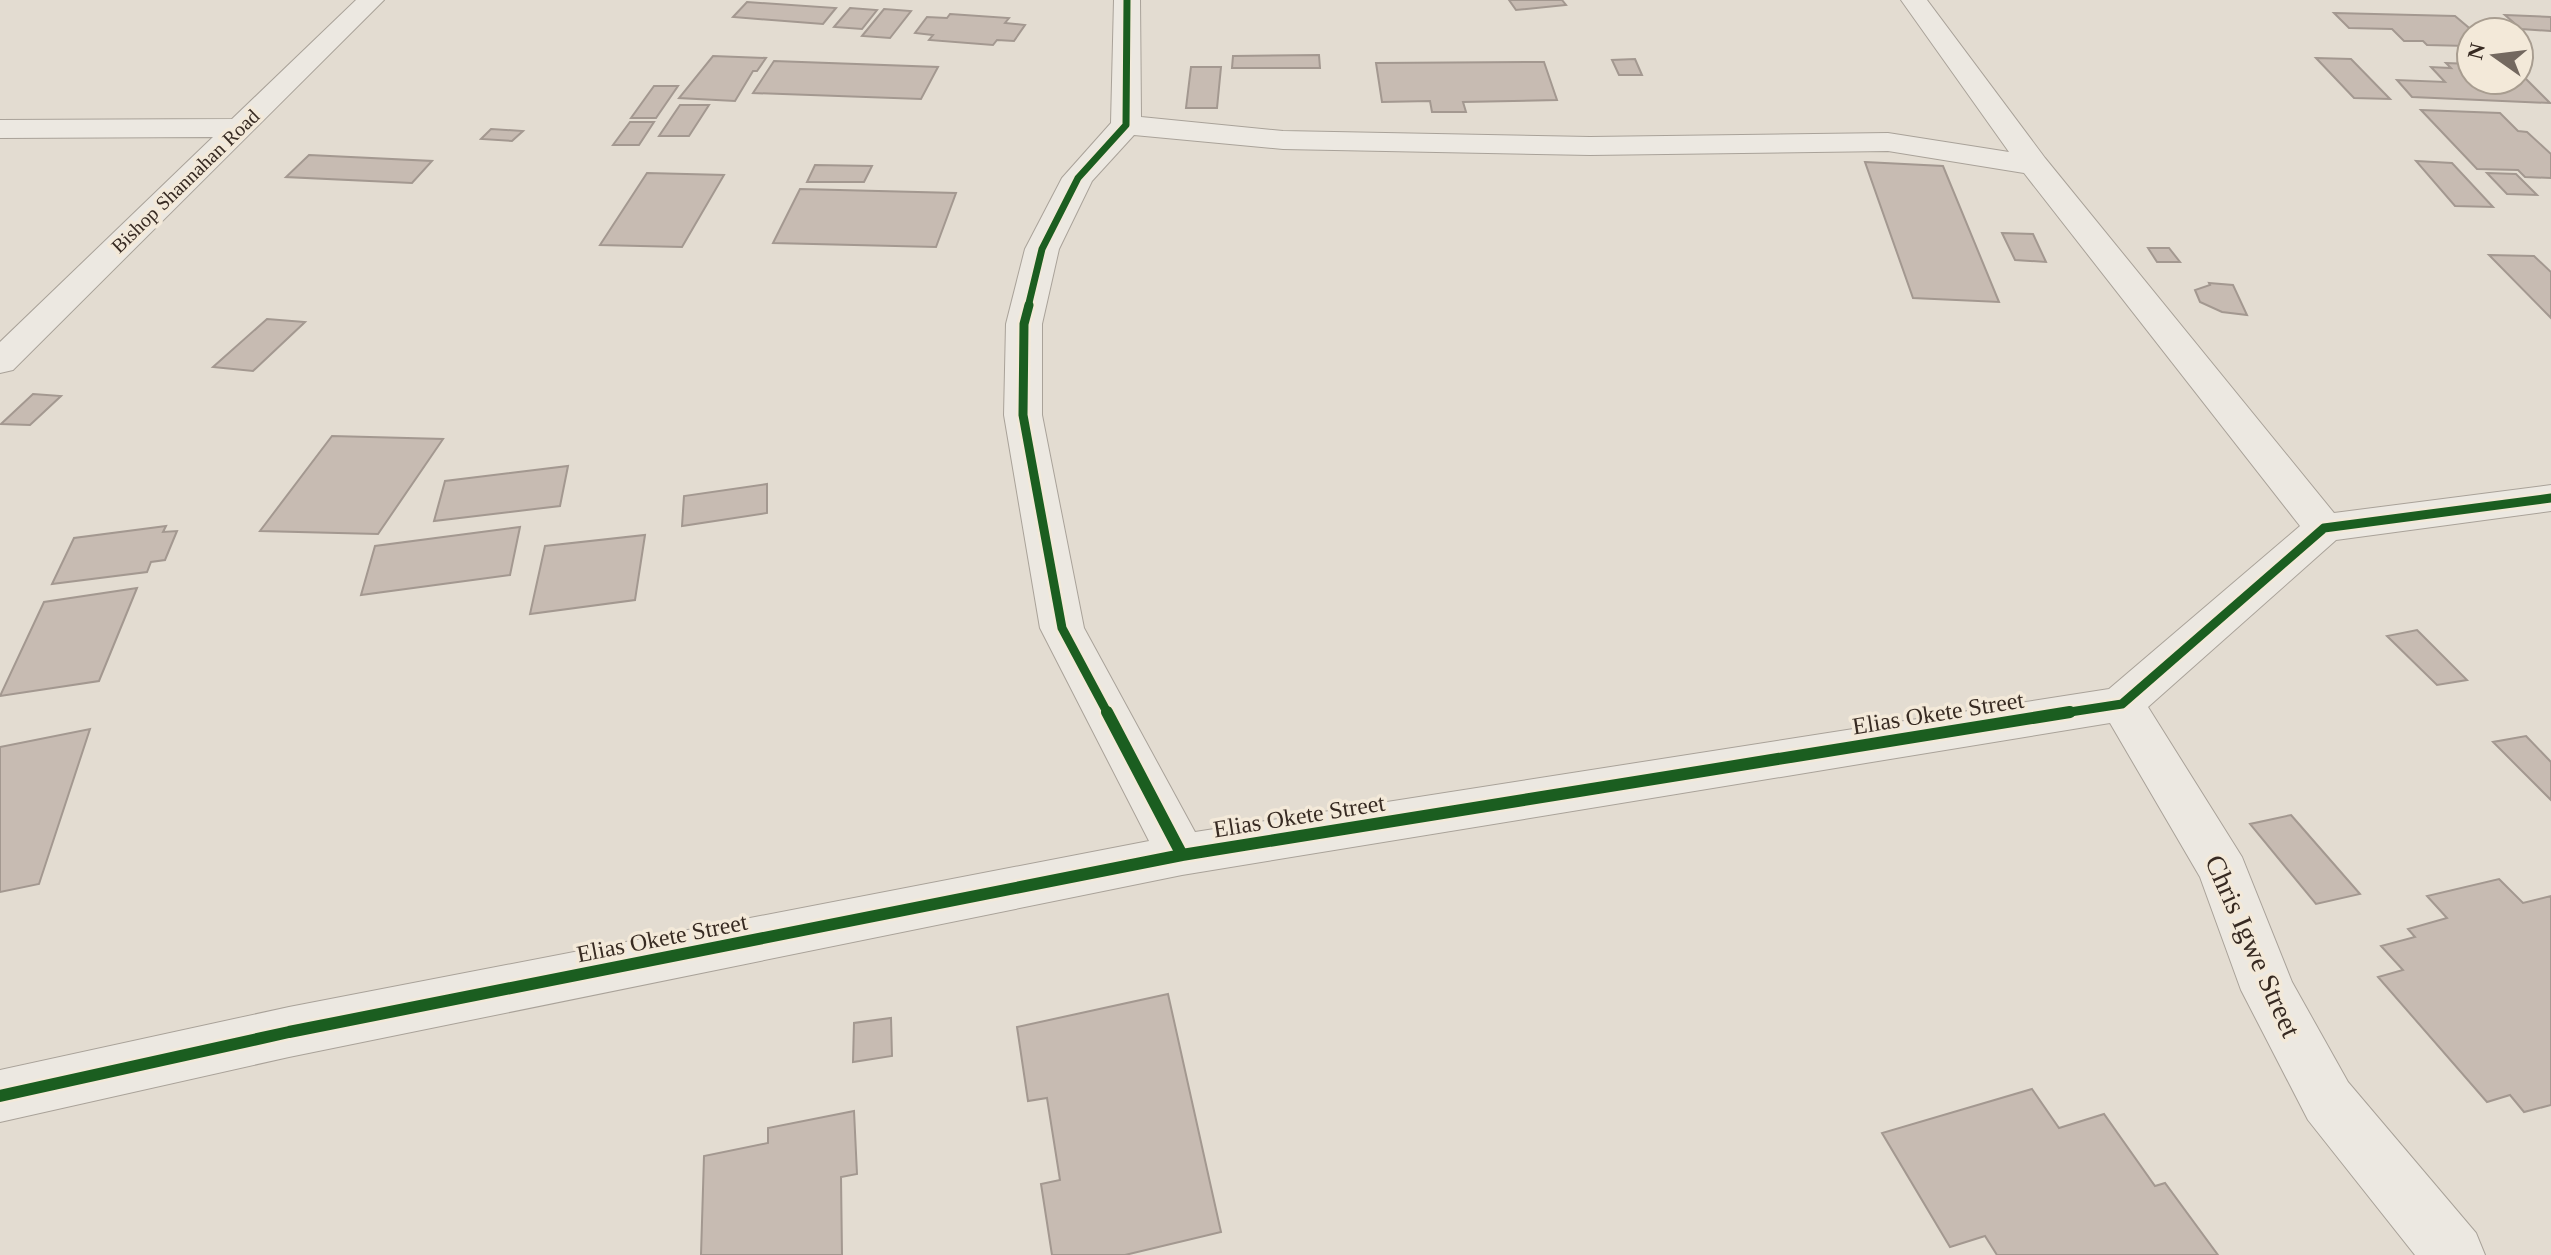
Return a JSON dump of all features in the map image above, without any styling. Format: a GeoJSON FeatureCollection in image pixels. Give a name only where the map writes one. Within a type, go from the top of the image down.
{"type":"FeatureCollection","features":[{"type":"Feature","properties":{"kind":"street","name":"Bishop Shannahan Road"},"geometry":{"type":"LineString","coordinates":[[0,362],[371,0]]}},
{"type":"Feature","properties":{"kind":"street"},"geometry":{"type":"LineString","coordinates":[[1127,0],[1126,125],[1078,178],[1042,249],[1024,324],[1023,415],[1062,628],[1182,855]]}},
{"type":"Feature","properties":{"kind":"street"},"geometry":{"type":"LineString","coordinates":[[1914,0],[2034,165],[2324,528]]}},
{"type":"Feature","properties":{"kind":"street"},"geometry":{"type":"LineString","coordinates":[[1126,125],[1283,140],[1590,146],[1888,142],[2034,165]]}},
{"type":"Feature","properties":{"kind":"street"},"geometry":{"type":"LineString","coordinates":[[0,129],[72,132],[154,127],[240,128]]}},
{"type":"Feature","properties":{"kind":"street"},"geometry":{"type":"LineString","coordinates":[[0,323],[40,323]]}},
{"type":"Feature","properties":{"kind":"street"},"geometry":{"type":"LineString","coordinates":[[2122,704],[2324,528],[2551,498]]}},
{"type":"Feature","properties":{"kind":"street","name":"Elias Okete Street"},"geometry":{"type":"LineString","coordinates":[[0,1096],[289,1032],[1182,855],[2122,704]]}},
{"type":"Feature","properties":{"kind":"street","name":"Chris Igwe Street"},"geometry":{"type":"LineString","coordinates":[[2122,704],[2224,872],[2268,990],[2328,1101],[2454,1255]]}},
{"type":"Feature","properties":{"kind":"building"},"geometry":{"type":"Polygon","coordinates":[[[1509,0],[1562,0],[1566,5],[1516,10],[1509,0]]]}},
{"type":"Feature","properties":{"kind":"building"},"geometry":{"type":"Polygon","coordinates":[[[747,2],[836,8],[823,24],[733,17],[747,2]]]}},
{"type":"Feature","properties":{"kind":"building"},"geometry":{"type":"Polygon","coordinates":[[[850,8],[877,10],[862,29],[834,27],[850,8]]]}},
{"type":"Feature","properties":{"kind":"building"},"geometry":{"type":"Polygon","coordinates":[[[884,9],[911,11],[890,38],[862,36],[884,9]]]}},
{"type":"Feature","properties":{"kind":"building"},"geometry":{"type":"Polygon","coordinates":[[[2334,13],[2455,16],[2455,46],[2404,41],[2392,29],[2349,28],[2334,13]]]}},
{"type":"Feature","properties":{"kind":"building"},"geometry":{"type":"Polygon","coordinates":[[[950,14],[1009,18],[1005,23],[1025,25],[1014,41],[997,40],[993,45],[929,40],[933,35],[915,33],[927,17],[947,18],[950,14]]]}},
{"type":"Feature","properties":{"kind":"building"},"geometry":{"type":"Polygon","coordinates":[[[2535,16],[2551,17],[2551,31],[2535,30],[2535,16]]]}},
{"type":"Feature","properties":{"kind":"building"},"geometry":{"type":"Polygon","coordinates":[[[1319,55],[1320,68],[1232,68],[1233,56],[1319,55]]]}},
{"type":"Feature","properties":{"kind":"building"},"geometry":{"type":"Polygon","coordinates":[[[713,56],[766,58],[757,71],[753,71],[735,101],[679,98],[713,56]]]}},
{"type":"Feature","properties":{"kind":"building"},"geometry":{"type":"Polygon","coordinates":[[[2316,58],[2351,59],[2390,99],[2354,98],[2316,58]]]}},
{"type":"Feature","properties":{"kind":"building"},"geometry":{"type":"Polygon","coordinates":[[[1635,59],[1642,75],[1619,75],[1612,60],[1635,59]]]}},
{"type":"Feature","properties":{"kind":"building"},"geometry":{"type":"Polygon","coordinates":[[[774,61],[938,67],[921,99],[753,93],[774,61]]]}},
{"type":"Feature","properties":{"kind":"building"},"geometry":{"type":"Polygon","coordinates":[[[1544,62],[1557,100],[1463,102],[1466,112],[1432,112],[1430,101],[1382,102],[1376,63],[1544,62]]]}},
{"type":"Feature","properties":{"kind":"building"},"geometry":{"type":"Polygon","coordinates":[[[2446,63],[2455,63],[2455,96],[2535,96],[2535,88],[2550,103],[2412,97],[2397,80],[2445,82],[2431,67],[2451,68],[2446,63]]]}},
{"type":"Feature","properties":{"kind":"building"},"geometry":{"type":"Polygon","coordinates":[[[1191,67],[1221,67],[1217,108],[1186,108],[1191,67]]]}},
{"type":"Feature","properties":{"kind":"building"},"geometry":{"type":"Polygon","coordinates":[[[654,86],[678,86],[656,118],[631,118],[654,86]]]}},
{"type":"Feature","properties":{"kind":"building"},"geometry":{"type":"Polygon","coordinates":[[[680,105],[709,105],[689,136],[659,136],[680,105]]]}},
{"type":"Feature","properties":{"kind":"building"},"geometry":{"type":"Polygon","coordinates":[[[2421,110],[2500,113],[2518,131],[2527,132],[2551,154],[2551,178],[2525,177],[2518,170],[2477,169],[2421,110]]]}},
{"type":"Feature","properties":{"kind":"building"},"geometry":{"type":"Polygon","coordinates":[[[630,122],[654,122],[639,145],[613,145],[630,122]]]}},
{"type":"Feature","properties":{"kind":"building"},"geometry":{"type":"Polygon","coordinates":[[[491,129],[523,131],[512,141],[481,139],[491,129]]]}},
{"type":"Feature","properties":{"kind":"building"},"geometry":{"type":"Polygon","coordinates":[[[309,155],[432,161],[412,183],[286,177],[309,155]]]}},
{"type":"Feature","properties":{"kind":"building"},"geometry":{"type":"Polygon","coordinates":[[[2416,161],[2452,163],[2493,207],[2455,206],[2416,161]]]}},
{"type":"Feature","properties":{"kind":"building"},"geometry":{"type":"Polygon","coordinates":[[[1865,162],[1943,166],[1999,302],[1913,298],[1865,162]]]}},
{"type":"Feature","properties":{"kind":"building"},"geometry":{"type":"Polygon","coordinates":[[[815,165],[872,166],[864,182],[807,182],[815,165]]]}},
{"type":"Feature","properties":{"kind":"building"},"geometry":{"type":"Polygon","coordinates":[[[647,173],[724,175],[682,247],[600,245],[647,173]]]}},
{"type":"Feature","properties":{"kind":"building"},"geometry":{"type":"Polygon","coordinates":[[[2487,173],[2516,174],[2537,195],[2507,194],[2487,173]]]}},
{"type":"Feature","properties":{"kind":"building"},"geometry":{"type":"Polygon","coordinates":[[[800,189],[956,193],[936,247],[773,243],[800,189]]]}},
{"type":"Feature","properties":{"kind":"building"},"geometry":{"type":"Polygon","coordinates":[[[2002,233],[2033,234],[2046,262],[2015,260],[2002,233]]]}},
{"type":"Feature","properties":{"kind":"building"},"geometry":{"type":"Polygon","coordinates":[[[2148,248],[2169,248],[2180,262],[2157,262],[2148,248]]]}},
{"type":"Feature","properties":{"kind":"building"},"geometry":{"type":"Polygon","coordinates":[[[2489,255],[2534,256],[2551,272],[2551,318],[2489,255]]]}},
{"type":"Feature","properties":{"kind":"building"},"geometry":{"type":"Polygon","coordinates":[[[2209,283],[2233,285],[2247,315],[2222,312],[2200,302],[2195,290],[2209,283]]]}},
{"type":"Feature","properties":{"kind":"building"},"geometry":{"type":"Polygon","coordinates":[[[267,319],[305,322],[253,371],[213,367],[267,319]]]}},
{"type":"Feature","properties":{"kind":"building"},"geometry":{"type":"Polygon","coordinates":[[[33,394],[61,396],[30,425],[1,424],[33,394]]]}},
{"type":"Feature","properties":{"kind":"building"},"geometry":{"type":"Polygon","coordinates":[[[332,436],[443,439],[378,534],[260,531],[332,436]]]}},
{"type":"Feature","properties":{"kind":"building"},"geometry":{"type":"Polygon","coordinates":[[[568,466],[560,506],[434,521],[445,481],[568,466]]]}},
{"type":"Feature","properties":{"kind":"building"},"geometry":{"type":"Polygon","coordinates":[[[767,484],[767,513],[682,526],[684,496],[767,484]]]}},
{"type":"Feature","properties":{"kind":"building"},"geometry":{"type":"Polygon","coordinates":[[[166,526],[163,532],[177,531],[165,560],[151,562],[147,572],[52,584],[74,538],[166,526]]]}},
{"type":"Feature","properties":{"kind":"building"},"geometry":{"type":"Polygon","coordinates":[[[520,527],[510,575],[361,595],[375,546],[520,527]]]}},
{"type":"Feature","properties":{"kind":"building"},"geometry":{"type":"Polygon","coordinates":[[[645,535],[635,600],[530,614],[545,546],[645,535]]]}},
{"type":"Feature","properties":{"kind":"building"},"geometry":{"type":"Polygon","coordinates":[[[137,588],[99,681],[0,696],[44,602],[137,588]]]}},
{"type":"Feature","properties":{"kind":"building"},"geometry":{"type":"Polygon","coordinates":[[[2417,630],[2467,680],[2437,685],[2387,636],[2417,630]]]}},
{"type":"Feature","properties":{"kind":"building"},"geometry":{"type":"Polygon","coordinates":[[[90,729],[39,884],[0,892],[0,747],[90,729]]]}},
{"type":"Feature","properties":{"kind":"building"},"geometry":{"type":"Polygon","coordinates":[[[2526,736],[2551,762],[2551,800],[2493,742],[2526,736]]]}},
{"type":"Feature","properties":{"kind":"building"},"geometry":{"type":"Polygon","coordinates":[[[2291,815],[2360,894],[2316,904],[2250,824],[2291,815]]]}},
{"type":"Feature","properties":{"kind":"building"},"geometry":{"type":"Polygon","coordinates":[[[2499,879],[2523,903],[2551,896],[2551,1105],[2524,1112],[2510,1095],[2487,1102],[2378,977],[2403,970],[2381,946],[2415,937],[2408,929],[2447,918],[2427,896],[2499,879]]]}},
{"type":"Feature","properties":{"kind":"building"},"geometry":{"type":"Polygon","coordinates":[[[1168,994],[1221,1232],[1125,1255],[1052,1255],[1041,1184],[1060,1180],[1047,1098],[1028,1101],[1017,1027],[1168,994]]]}},
{"type":"Feature","properties":{"kind":"building"},"geometry":{"type":"Polygon","coordinates":[[[891,1018],[892,1056],[853,1062],[854,1023],[891,1018]]]}},
{"type":"Feature","properties":{"kind":"building"},"geometry":{"type":"Polygon","coordinates":[[[2032,1089],[2059,1128],[2104,1114],[2155,1186],[2165,1183],[2218,1255],[1997,1255],[1985,1236],[1950,1247],[1882,1133],[2032,1089]]]}},
{"type":"Feature","properties":{"kind":"building"},"geometry":{"type":"Polygon","coordinates":[[[854,1111],[857,1174],[841,1177],[842,1255],[701,1255],[704,1156],[768,1143],[768,1128],[854,1111]]]}},
{"type":"Feature","properties":{"kind":"cycle path"},"geometry":{"type":"LineString","coordinates":[[1127,0],[1126,125],[1078,178],[1042,249],[1024,324],[1023,415],[1062,628],[1182,855]]}},
{"type":"Feature","properties":{"kind":"cycle path"},"geometry":{"type":"LineString","coordinates":[[0,1096],[289,1032],[1182,855],[2122,704],[2324,528],[2551,498]]}}]}
